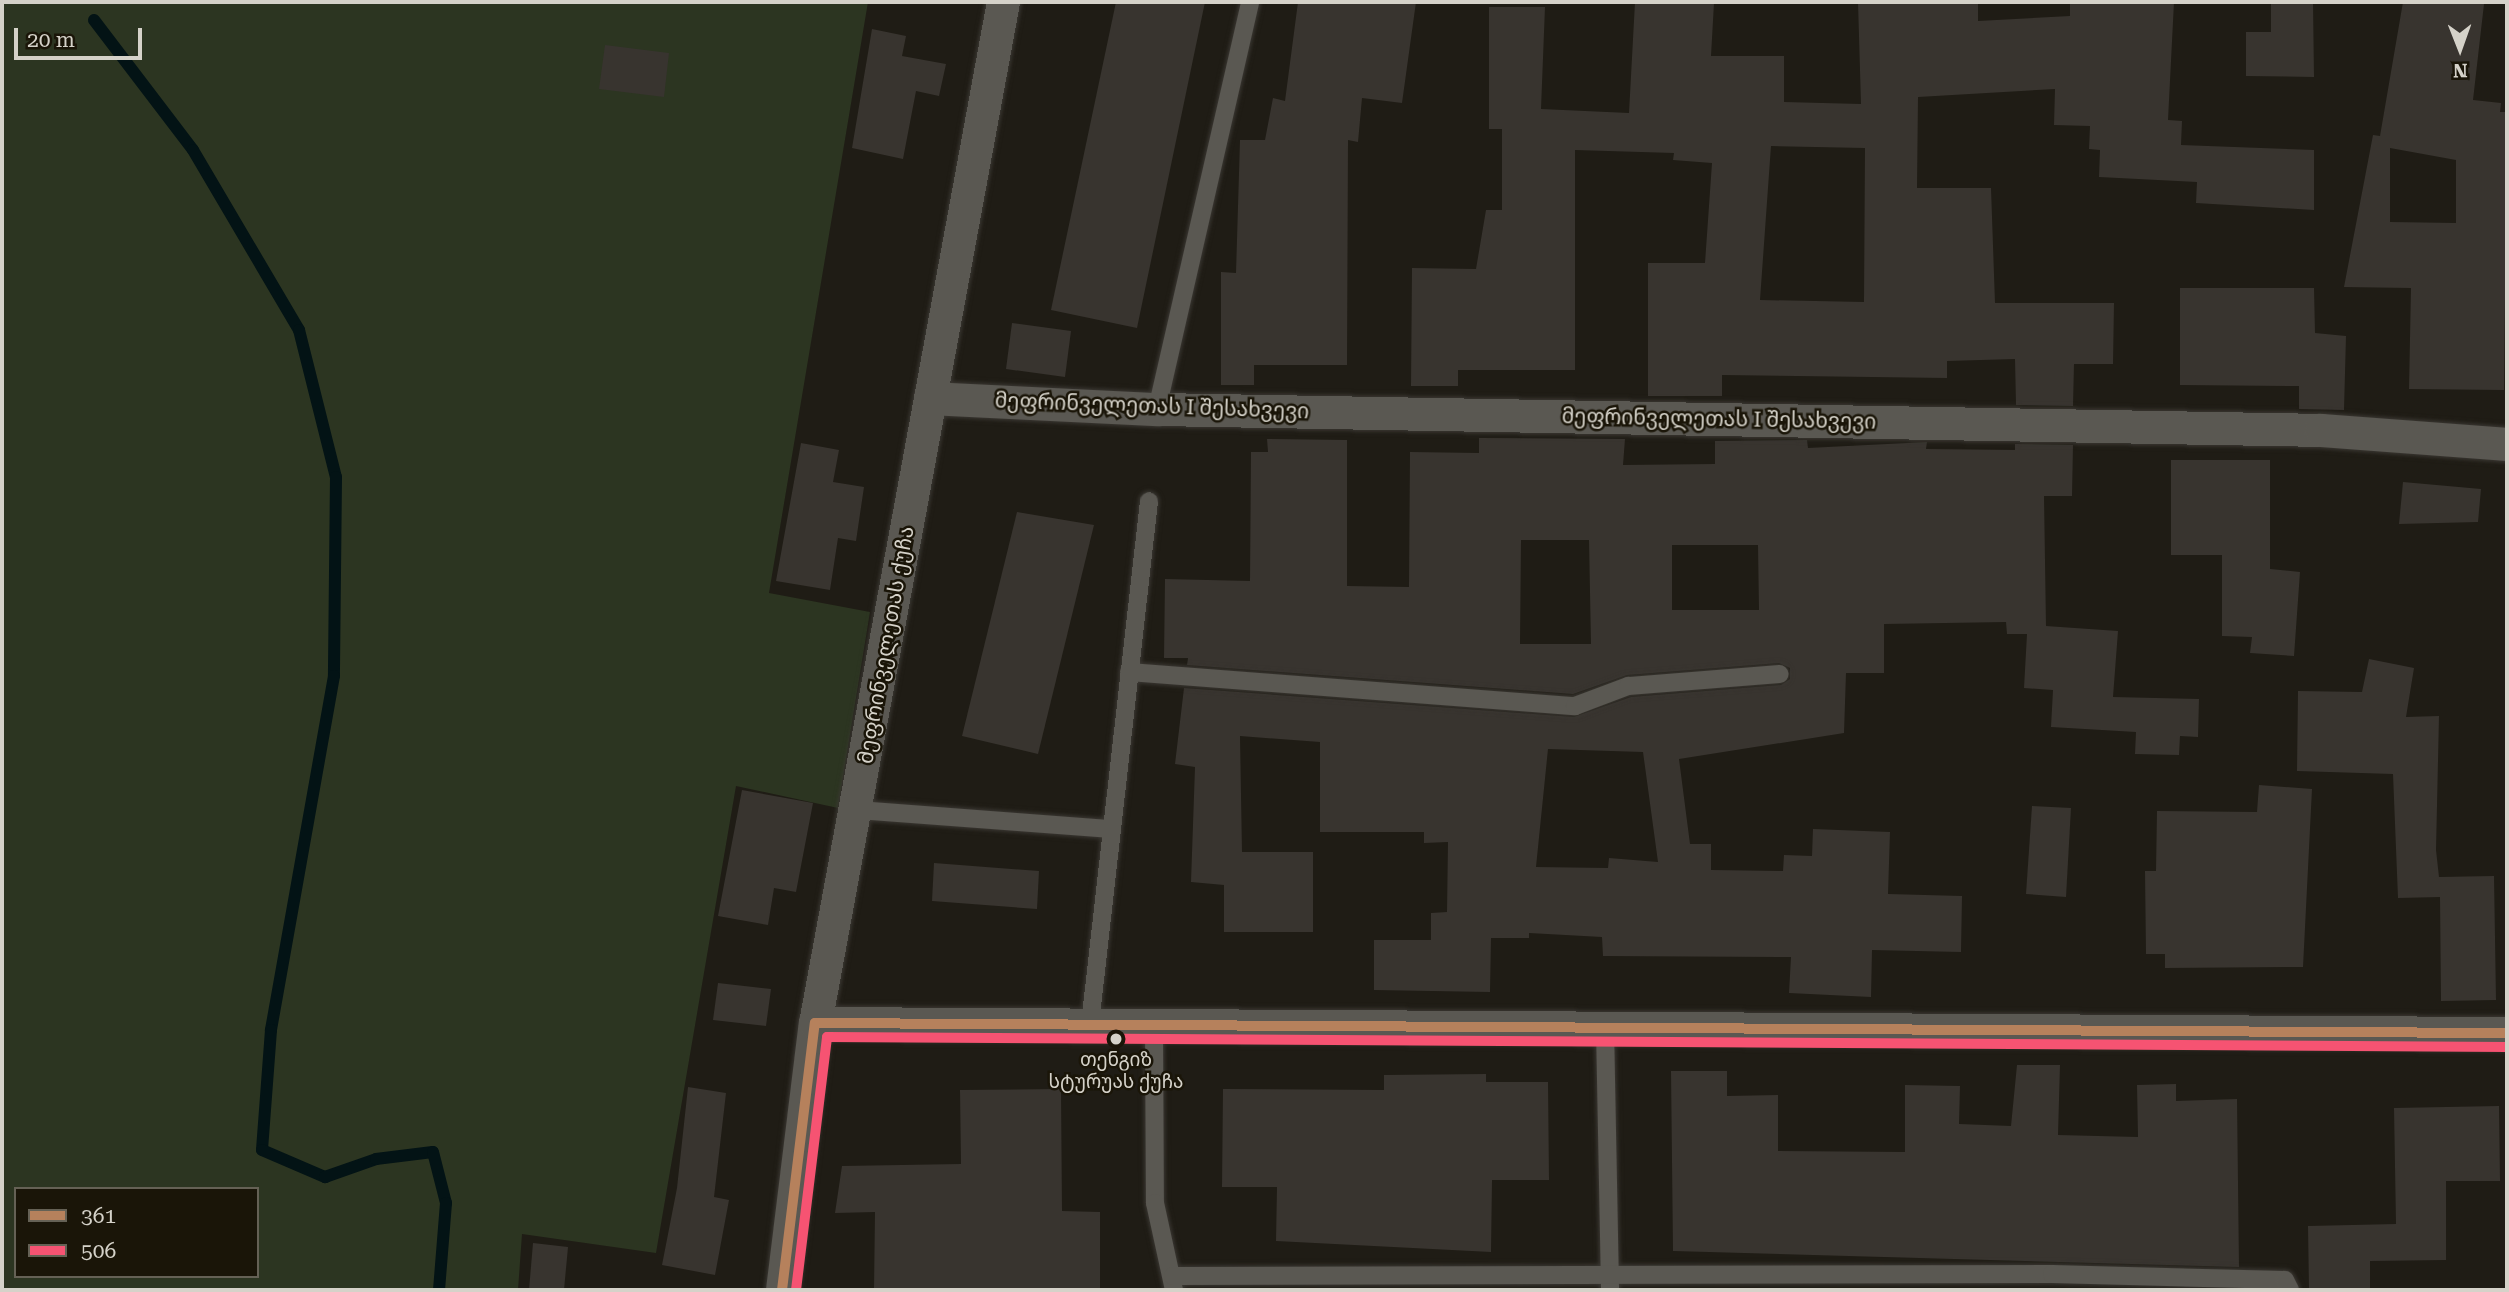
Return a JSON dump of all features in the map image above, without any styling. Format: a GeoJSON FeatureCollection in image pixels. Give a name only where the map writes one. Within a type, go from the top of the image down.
{"type":"FeatureCollection","features":[{"type":"Feature","properties":{"kind":"street","name":"მეფრინველეთას ქუჩა"},"geometry":{"type":"LineString","coordinates":[[782,1290],[815,1023],[857,810],[1003,2]]}},
{"type":"Feature","properties":{"kind":"street","name":"მეფრინველეთას I შესახვევი"},"geometry":{"type":"LineString","coordinates":[[930,398],[1157,409],[2321,430],[2507,444]]}},
{"type":"Feature","properties":{"kind":"street"},"geometry":{"type":"LineString","coordinates":[[815,1023],[2507,1033]]}},
{"type":"Feature","properties":{"kind":"lane"},"geometry":{"type":"LineString","coordinates":[[1157,409],[1250,2]]}},
{"type":"Feature","properties":{"kind":"lane"},"geometry":{"type":"LineString","coordinates":[[1090,1024],[1109,829],[1149,501]]}},
{"type":"Feature","properties":{"kind":"lane"},"geometry":{"type":"LineString","coordinates":[[1129,672],[1575,706],[1628,686],[1780,674]]}},
{"type":"Feature","properties":{"kind":"lane"},"geometry":{"type":"LineString","coordinates":[[857,810],[1109,829]]}},
{"type":"Feature","properties":{"kind":"lane"},"geometry":{"type":"LineString","coordinates":[[1154,1025],[1155,1203],[1174,1283],[2285,1280],[2290,1290]]}},
{"type":"Feature","properties":{"kind":"lane"},"geometry":{"type":"LineString","coordinates":[[1605,1027],[1610,1283]]}},
{"type":"Feature","properties":{"kind":"green space"},"geometry":{"type":"Polygon","coordinates":[[[2,2],[868,2],[769,593],[870,612],[838,808],[736,786],[656,1253],[522,1234],[518,1290],[2,1290],[2,2]]]}},
{"type":"Feature","properties":{"kind":"building"},"geometry":{"type":"Polygon","coordinates":[[[1116,2],[1205,2],[1137,328],[1051,310],[1116,2]]]}},
{"type":"Feature","properties":{"kind":"building"},"geometry":{"type":"Polygon","coordinates":[[[1298,2],[1416,2],[1402,103],[1362,98],[1358,142],[1348,140],[1347,365],[1254,365],[1254,385],[1221,385],[1221,272],[1236,273],[1240,140],[1265,140],[1273,98],[1285,101],[1298,2]]]}},
{"type":"Feature","properties":{"kind":"building"},"geometry":{"type":"Polygon","coordinates":[[[1635,2],[1714,3],[1711,56],[1784,56],[1784,102],[1861,104],[1858,2],[1978,2],[1978,21],[2070,16],[2070,2],[2174,2],[2168,120],[2182,121],[2181,145],[2314,150],[2314,210],[2196,203],[2197,182],[2099,177],[2100,150],[2089,149],[2090,126],[2054,125],[2055,89],[1918,97],[1917,188],[1991,188],[1995,303],[2114,303],[2113,364],[2074,364],[2073,406],[2016,405],[2015,359],[1947,361],[1947,378],[1722,375],[1722,396],[1648,396],[1648,263],[1705,263],[1712,163],[1673,160],[1674,153],[1575,150],[1575,370],[1458,370],[1458,386],[1411,386],[1412,268],[1476,269],[1486,210],[1502,210],[1502,129],[1489,129],[1489,7],[1545,7],[1541,109],[1629,113],[1635,2]],[[1771,146],[1760,300],[1864,302],[1865,148],[1771,146]]]}},
{"type":"Feature","properties":{"kind":"building"},"geometry":{"type":"Polygon","coordinates":[[[2271,2],[2313,2],[2314,77],[2246,76],[2246,32],[2271,32],[2271,2]]]}},
{"type":"Feature","properties":{"kind":"building"},"geometry":{"type":"Polygon","coordinates":[[[2403,2],[2484,4],[2473,100],[2501,103],[2500,112],[2507,112],[2504,390],[2409,389],[2411,288],[2344,287],[2373,135],[2380,136],[2403,2]],[[2390,148],[2390,222],[2456,223],[2456,160],[2390,148]]]}},
{"type":"Feature","properties":{"kind":"building"},"geometry":{"type":"Polygon","coordinates":[[[872,29],[906,36],[902,56],[946,64],[939,96],[916,91],[903,159],[852,148],[872,29]]]}},
{"type":"Feature","properties":{"kind":"building"},"geometry":{"type":"Polygon","coordinates":[[[605,45],[669,53],[664,97],[599,89],[605,45]]]}},
{"type":"Feature","properties":{"kind":"building"},"geometry":{"type":"Polygon","coordinates":[[[2180,288],[2314,288],[2315,333],[2346,336],[2344,410],[2299,409],[2299,386],[2180,385],[2180,288]]]}},
{"type":"Feature","properties":{"kind":"building"},"geometry":{"type":"Polygon","coordinates":[[[1012,323],[1071,331],[1065,377],[1006,369],[1012,323]]]}},
{"type":"Feature","properties":{"kind":"building"},"geometry":{"type":"Polygon","coordinates":[[[1479,438],[1625,439],[1623,465],[1715,464],[1715,441],[1807,440],[1808,448],[1927,442],[1926,449],[2015,450],[2015,444],[2073,445],[2072,496],[2044,496],[2046,626],[2118,631],[2113,697],[2199,699],[2198,737],[2180,736],[2179,755],[2135,754],[2136,732],[2051,727],[2053,690],[2024,688],[2027,634],[2007,634],[2006,622],[1884,624],[1884,673],[1846,673],[1844,733],[1679,759],[1690,844],[1711,844],[1711,870],[1783,871],[1784,855],[1812,856],[1813,829],[1890,832],[1888,894],[1962,896],[1961,952],[1872,950],[1871,997],[1789,993],[1791,957],[1603,956],[1602,937],[1529,933],[1529,938],[1491,938],[1490,992],[1374,990],[1374,940],[1431,940],[1431,913],[1447,912],[1448,842],[1424,843],[1424,832],[1320,832],[1320,742],[1240,736],[1242,852],[1313,852],[1313,932],[1224,932],[1224,885],[1191,882],[1195,767],[1175,764],[1184,688],[1574,717],[1631,697],[1781,685],[1790,679],[1790,668],[1779,663],[1627,675],[1573,694],[1187,665],[1188,658],[1164,658],[1165,579],[1250,581],[1251,452],[1268,452],[1267,439],[1347,440],[1347,586],[1409,587],[1410,452],[1479,453],[1479,438]],[[1521,540],[1520,644],[1591,644],[1589,540],[1521,540]],[[1672,545],[1672,610],[1759,610],[1758,545],[1672,545]],[[1548,749],[1536,867],[1608,868],[1609,858],[1658,862],[1643,752],[1548,749]]]}},
{"type":"Feature","properties":{"kind":"building"},"geometry":{"type":"Polygon","coordinates":[[[801,443],[839,450],[833,482],[864,487],[856,541],[838,538],[830,590],[776,581],[801,443]]]}},
{"type":"Feature","properties":{"kind":"building"},"geometry":{"type":"Polygon","coordinates":[[[2171,460],[2270,460],[2270,569],[2300,572],[2294,656],[2250,653],[2252,637],[2222,636],[2222,555],[2171,555],[2171,460]]]}},
{"type":"Feature","properties":{"kind":"building"},"geometry":{"type":"Polygon","coordinates":[[[2403,482],[2481,489],[2478,522],[2399,524],[2403,482]]]}},
{"type":"Feature","properties":{"kind":"building"},"geometry":{"type":"Polygon","coordinates":[[[1017,512],[1094,525],[1038,754],[962,736],[1017,512]]]}},
{"type":"Feature","properties":{"kind":"building"},"geometry":{"type":"Polygon","coordinates":[[[2369,659],[2414,668],[2406,717],[2439,716],[2436,850],[2439,877],[2494,876],[2496,1000],[2441,1001],[2440,897],[2398,898],[2393,774],[2297,771],[2298,691],[2362,692],[2369,659]]]}},
{"type":"Feature","properties":{"kind":"building"},"geometry":{"type":"Polygon","coordinates":[[[2259,785],[2312,789],[2303,967],[2165,968],[2165,954],[2146,954],[2145,871],[2156,871],[2157,811],[2257,812],[2259,785]]]}},
{"type":"Feature","properties":{"kind":"building"},"geometry":{"type":"Polygon","coordinates":[[[742,790],[813,803],[796,892],[774,888],[768,925],[718,916],[742,790]]]}},
{"type":"Feature","properties":{"kind":"building"},"geometry":{"type":"Polygon","coordinates":[[[2032,806],[2071,808],[2066,897],[2026,894],[2032,806]]]}},
{"type":"Feature","properties":{"kind":"building"},"geometry":{"type":"Polygon","coordinates":[[[934,863],[1039,871],[1037,909],[932,901],[934,863]]]}},
{"type":"Feature","properties":{"kind":"building"},"geometry":{"type":"Polygon","coordinates":[[[718,983],[771,989],[766,1026],[713,1020],[718,983]]]}},
{"type":"Feature","properties":{"kind":"building"},"geometry":{"type":"Polygon","coordinates":[[[2017,1065],[2060,1065],[2058,1135],[2138,1137],[2137,1085],[2176,1084],[2176,1101],[2237,1099],[2239,1267],[1673,1251],[1671,1071],[1727,1071],[1727,1096],[1778,1095],[1778,1151],[1905,1152],[1905,1085],[1960,1086],[1959,1124],[2011,1126],[2017,1065]]]}},
{"type":"Feature","properties":{"kind":"building"},"geometry":{"type":"Polygon","coordinates":[[[1486,1074],[1486,1082],[1548,1082],[1549,1180],[1492,1180],[1491,1252],[1276,1241],[1277,1187],[1222,1187],[1223,1089],[1384,1090],[1384,1075],[1486,1074]]]}},
{"type":"Feature","properties":{"kind":"building"},"geometry":{"type":"Polygon","coordinates":[[[688,1087],[726,1093],[714,1197],[729,1200],[715,1275],[662,1265],[677,1188],[688,1087]]]}},
{"type":"Feature","properties":{"kind":"building"},"geometry":{"type":"Polygon","coordinates":[[[1061,1089],[1062,1211],[1100,1212],[1100,1290],[874,1290],[875,1212],[835,1213],[842,1166],[961,1164],[960,1090],[1061,1089]]]}},
{"type":"Feature","properties":{"kind":"building"},"geometry":{"type":"Polygon","coordinates":[[[2499,1106],[2500,1181],[2446,1181],[2446,1260],[2370,1261],[2370,1290],[2309,1290],[2308,1226],[2396,1224],[2394,1108],[2499,1106]]]}},
{"type":"Feature","properties":{"kind":"building"},"geometry":{"type":"Polygon","coordinates":[[[533,1243],[568,1247],[564,1290],[529,1290],[533,1243]]]}},
{"type":"Feature","properties":{"kind":"waterway"},"geometry":{"type":"LineString","coordinates":[[94,20],[193,150],[299,330],[336,477],[334,676],[271,1030],[262,1150],[325,1177],[376,1159],[433,1152],[446,1203],[439,1290]]}},
{"type":"Feature","properties":{"kind":"transit line","name":"361"},"geometry":{"type":"LineString","coordinates":[[815,1023],[2507,1033]]}},
{"type":"Feature","properties":{"kind":"transit line","name":"361"},"geometry":{"type":"LineString","coordinates":[[782,1290],[815,1023]]}},
{"type":"Feature","properties":{"kind":"transit line","name":"506"},"geometry":{"type":"LineString","coordinates":[[796,1290],[827,1037],[2507,1047]]}},
{"type":"Feature","properties":{"kind":"place","name":"თენგიზ სტურუას ქუჩა"},"geometry":{"type":"Point","coordinates":[1116,1039]}}]}
